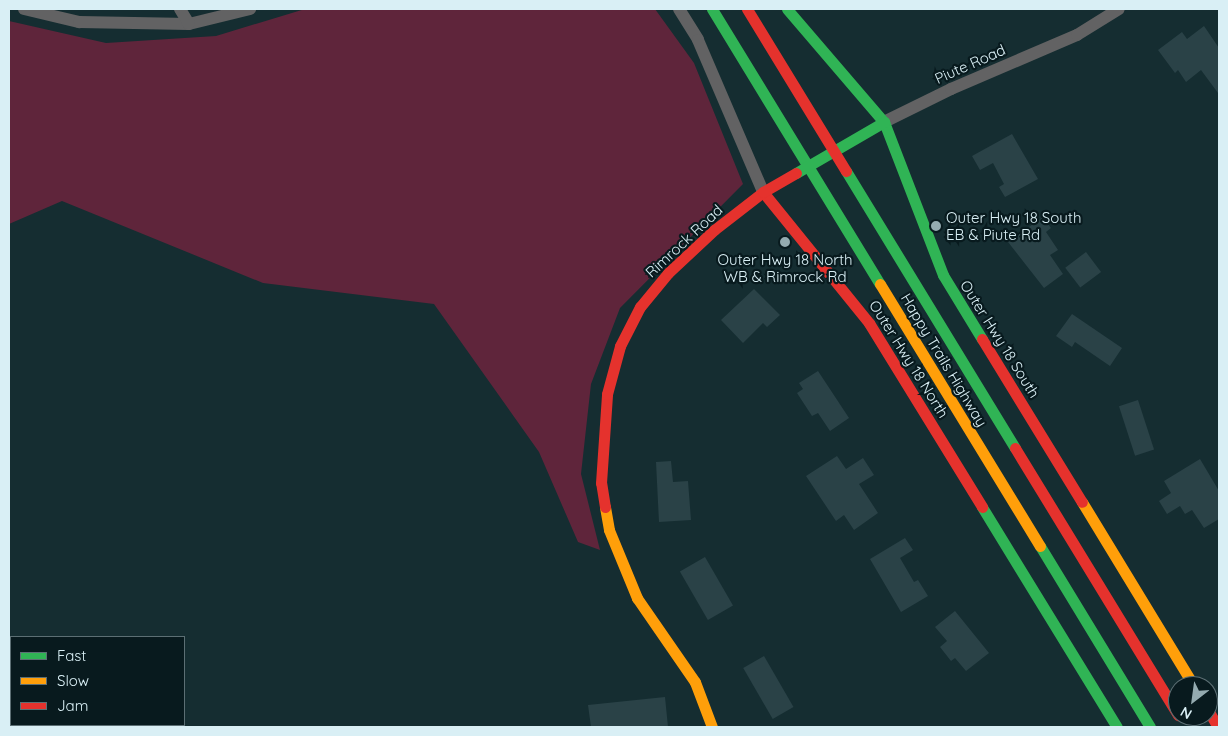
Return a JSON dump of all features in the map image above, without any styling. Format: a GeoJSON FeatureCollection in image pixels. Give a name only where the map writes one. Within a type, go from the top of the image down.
{"type":"FeatureCollection","features":[{"type":"Feature","properties":{"kind":"street"},"geometry":{"type":"LineString","coordinates":[[24,9],[79,22],[189,24],[250,9]]}},
{"type":"Feature","properties":{"kind":"street"},"geometry":{"type":"LineString","coordinates":[[180,9],[189,24]]}},
{"type":"Feature","properties":{"kind":"street","name":"Outer Hwy 18 North"},"geometry":{"type":"LineString","coordinates":[[679,9],[698,40],[763,192],[798,238],[869,322],[1117,727]]}},
{"type":"Feature","properties":{"kind":"street","name":"Happy Trails Highway"},"geometry":{"type":"LineString","coordinates":[[712,9],[1150,727]]}},
{"type":"Feature","properties":{"kind":"street","name":"Happy Trails Highway"},"geometry":{"type":"LineString","coordinates":[[748,9],[1168,700]]}},
{"type":"Feature","properties":{"kind":"street","name":"Outer Hwy 18 South"},"geometry":{"type":"LineString","coordinates":[[787,9],[884,122],[943,275],[1188,676]]}},
{"type":"Feature","properties":{"kind":"street","name":"Piute Road"},"geometry":{"type":"LineString","coordinates":[[834,151],[884,122],[951,89],[1077,35],[1119,9]]}},
{"type":"Feature","properties":{"kind":"street","name":"Rimrock Road"},"geometry":{"type":"LineString","coordinates":[[712,727],[695,682],[637,598],[608,530],[601,483],[602,433],[607,394],[620,346],[640,307],[668,273],[763,192],[834,151]]}},
{"type":"Feature","properties":{"kind":"shaded area"},"geometry":{"type":"Polygon","coordinates":[[[305,9],[655,9],[694,63],[743,184],[620,308],[591,384],[581,474],[600,550],[578,542],[539,452],[434,304],[263,283],[62,201],[9,224],[9,21],[106,43],[216,36],[305,9]]]}},
{"type":"Feature","properties":{"kind":"building"},"geometry":{"type":"Polygon","coordinates":[[[1204,26],[1219,48],[1218,93],[1201,70],[1186,82],[1178,70],[1175,73],[1158,50],[1182,32],[1187,39],[1204,26]]]}},
{"type":"Feature","properties":{"kind":"building"},"geometry":{"type":"Polygon","coordinates":[[[1012,134],[1038,179],[1005,197],[999,187],[1004,184],[993,163],[980,170],[972,156],[1012,134]]]}},
{"type":"Feature","properties":{"kind":"building"},"geometry":{"type":"Polygon","coordinates":[[[1043,217],[1051,228],[1046,232],[1058,250],[1050,255],[1063,274],[1044,288],[1008,242],[1043,217]]]}},
{"type":"Feature","properties":{"kind":"building"},"geometry":{"type":"Polygon","coordinates":[[[1086,252],[1101,272],[1080,288],[1065,268],[1086,252]]]}},
{"type":"Feature","properties":{"kind":"building"},"geometry":{"type":"Polygon","coordinates":[[[754,289],[780,315],[767,327],[763,323],[743,343],[721,320],[754,289]]]}},
{"type":"Feature","properties":{"kind":"building"},"geometry":{"type":"Polygon","coordinates":[[[1072,314],[1122,348],[1110,366],[1075,342],[1072,347],[1056,336],[1072,314]]]}},
{"type":"Feature","properties":{"kind":"building"},"geometry":{"type":"Polygon","coordinates":[[[818,371],[849,418],[830,431],[818,413],[812,416],[797,393],[803,389],[799,383],[818,371]]]}},
{"type":"Feature","properties":{"kind":"building"},"geometry":{"type":"Polygon","coordinates":[[[1138,400],[1154,449],[1135,456],[1119,406],[1138,400]]]}},
{"type":"Feature","properties":{"kind":"building"},"geometry":{"type":"Polygon","coordinates":[[[837,456],[846,469],[863,458],[874,475],[859,484],[878,513],[854,530],[844,515],[836,521],[806,476],[837,456]]]}},
{"type":"Feature","properties":{"kind":"building"},"geometry":{"type":"Polygon","coordinates":[[[1200,459],[1219,491],[1219,519],[1204,528],[1192,510],[1185,514],[1180,506],[1167,514],[1159,501],[1171,493],[1164,481],[1200,459]]]}},
{"type":"Feature","properties":{"kind":"building"},"geometry":{"type":"Polygon","coordinates":[[[671,461],[673,482],[688,481],[691,520],[659,522],[656,462],[671,461]]]}},
{"type":"Feature","properties":{"kind":"building"},"geometry":{"type":"Polygon","coordinates":[[[905,538],[913,550],[900,558],[914,582],[918,580],[928,596],[901,612],[870,559],[905,538]]]}},
{"type":"Feature","properties":{"kind":"building"},"geometry":{"type":"Polygon","coordinates":[[[705,557],[733,605],[708,620],[680,572],[705,557]]]}},
{"type":"Feature","properties":{"kind":"building"},"geometry":{"type":"Polygon","coordinates":[[[955,611],[989,653],[966,671],[955,658],[951,661],[940,647],[947,641],[935,627],[955,611]]]}},
{"type":"Feature","properties":{"kind":"building"},"geometry":{"type":"Polygon","coordinates":[[[764,656],[794,707],[773,719],[743,668],[764,656]]]}},
{"type":"Feature","properties":{"kind":"building"},"geometry":{"type":"Polygon","coordinates":[[[665,697],[668,727],[591,727],[588,705],[665,697]]]}},
{"type":"Feature","properties":{"kind":"traffic: fast"},"geometry":{"type":"LineString","coordinates":[[712,9],[880,284]]}},
{"type":"Feature","properties":{"kind":"traffic: fast"},"geometry":{"type":"LineString","coordinates":[[787,9],[884,122],[943,275],[982,339]]}},
{"type":"Feature","properties":{"kind":"traffic: fast"},"geometry":{"type":"LineString","coordinates":[[796,173],[884,122]]}},
{"type":"Feature","properties":{"kind":"traffic: fast"},"geometry":{"type":"LineString","coordinates":[[846,171],[1015,448]]}},
{"type":"Feature","properties":{"kind":"traffic: fast"},"geometry":{"type":"LineString","coordinates":[[982,507],[1117,727]]}},
{"type":"Feature","properties":{"kind":"traffic: fast"},"geometry":{"type":"LineString","coordinates":[[1040,546],[1150,727]]}},
{"type":"Feature","properties":{"kind":"traffic: slow"},"geometry":{"type":"LineString","coordinates":[[880,284],[1040,546]]}},
{"type":"Feature","properties":{"kind":"traffic: slow"},"geometry":{"type":"LineString","coordinates":[[1082,502],[1188,676]]}},
{"type":"Feature","properties":{"kind":"traffic: slow"},"geometry":{"type":"LineString","coordinates":[[605,507],[609,530],[637,598],[695,682],[712,727]]}},
{"type":"Feature","properties":{"kind":"traffic: jam"},"geometry":{"type":"LineString","coordinates":[[747,9],[846,171]]}},
{"type":"Feature","properties":{"kind":"traffic: jam"},"geometry":{"type":"LineString","coordinates":[[605,507],[601,483],[607,394],[620,346],[640,307],[668,273],[714,230],[763,192],[796,173]]}},
{"type":"Feature","properties":{"kind":"traffic: jam"},"geometry":{"type":"LineString","coordinates":[[763,192],[869,323],[982,507]]}},
{"type":"Feature","properties":{"kind":"traffic: jam"},"geometry":{"type":"LineString","coordinates":[[982,339],[1082,502]]}},
{"type":"Feature","properties":{"kind":"traffic: jam"},"geometry":{"type":"LineString","coordinates":[[1015,448],[1168,699]]}},
{"type":"Feature","properties":{"kind":"place","name":"Outer Hwy 18 South EB & Piute Rd"},"geometry":{"type":"Point","coordinates":[936,226]}},
{"type":"Feature","properties":{"kind":"place","name":"Outer Hwy 18 North WB & Rimrock Rd"},"geometry":{"type":"Point","coordinates":[785,242]}}]}
